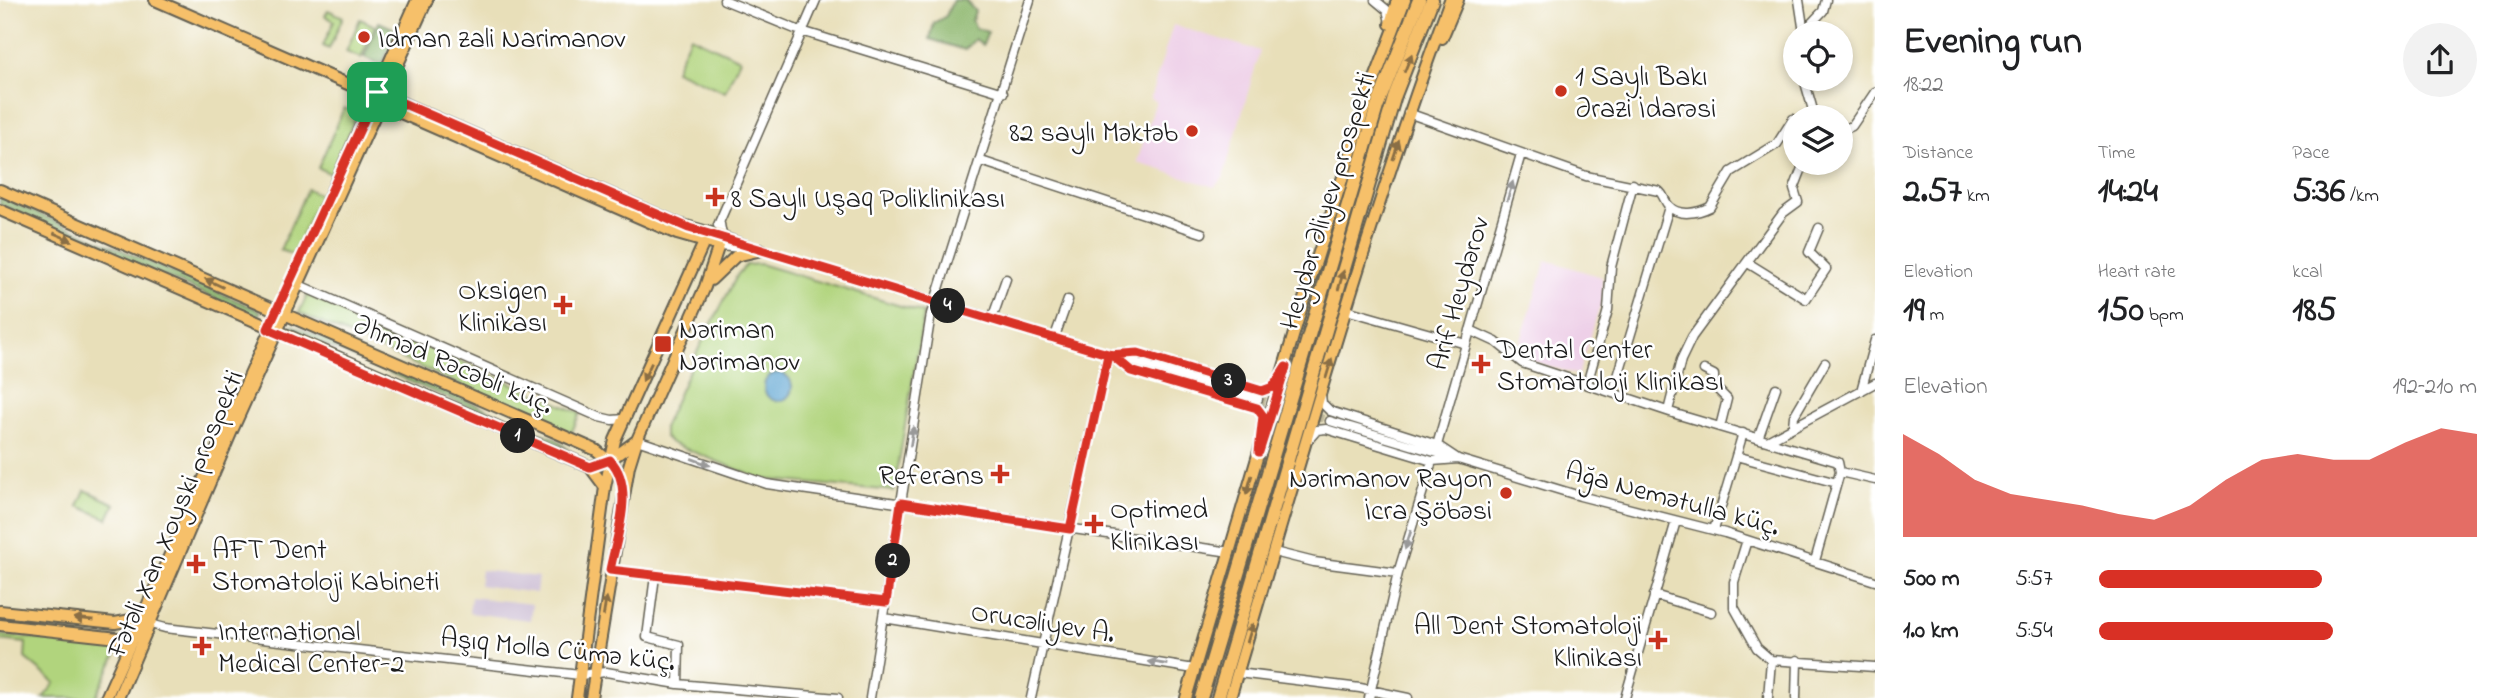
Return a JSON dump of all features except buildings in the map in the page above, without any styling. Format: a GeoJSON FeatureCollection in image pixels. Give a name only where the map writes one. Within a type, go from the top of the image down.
{"type":"FeatureCollection","features":[{"type":"Feature","properties":{"kind":"highway","name":"Heydər Əliyev prospekti"},"geometry":{"type":"LineString","coordinates":[[1201,698],[1377,107],[1419,0]]}},
{"type":"Feature","properties":{"kind":"highway","name":"Heydər Əliyev prospekti"},"geometry":{"type":"LineString","coordinates":[[1218,698],[1390,112],[1432,0]]}},
{"type":"Feature","properties":{"kind":"main road"},"geometry":{"type":"LineString","coordinates":[[155,0],[381,99],[677,234],[721,241],[705,287],[637,440],[624,489],[591,698]]}},
{"type":"Feature","properties":{"kind":"main road"},"geometry":{"type":"LineString","coordinates":[[285,315],[283,296],[381,99],[418,0]]}},
{"type":"Feature","properties":{"kind":"main road"},"geometry":{"type":"LineString","coordinates":[[268,329],[285,315],[427,0]]}},
{"type":"Feature","properties":{"kind":"main road"},"geometry":{"type":"LineString","coordinates":[[1185,698],[1397,0]]}},
{"type":"Feature","properties":{"kind":"main road"},"geometry":{"type":"LineString","coordinates":[[1371,89],[1405,0]]}},
{"type":"Feature","properties":{"kind":"main road"},"geometry":{"type":"LineString","coordinates":[[1230,698],[1408,113],[1450,0]]}},
{"type":"Feature","properties":{"kind":"main road"},"geometry":{"type":"LineString","coordinates":[[1416,90],[1458,0]]}},
{"type":"Feature","properties":{"kind":"main road"},"geometry":{"type":"LineString","coordinates":[[381,99],[689,228],[706,238]]}},
{"type":"Feature","properties":{"kind":"main road","name":"Əhməd Rəcəbli küç."},"geometry":{"type":"LineString","coordinates":[[0,190],[596,450],[610,460]]}},
{"type":"Feature","properties":{"kind":"main road","name":"Əhməd Rəcəbli küç."},"geometry":{"type":"LineString","coordinates":[[0,210],[590,467]]}},
{"type":"Feature","properties":{"kind":"main road"},"geometry":{"type":"LineString","coordinates":[[577,698],[605,487],[615,440],[706,238]]}},
{"type":"Feature","properties":{"kind":"main road"},"geometry":{"type":"LineString","coordinates":[[705,287],[730,260],[762,250]]}},
{"type":"Feature","properties":{"kind":"main road"},"geometry":{"type":"LineString","coordinates":[[667,328],[672,322],[680,321],[684,334]]}},
{"type":"Feature","properties":{"kind":"main road","name":"Fətəli Xan Xoyski prospekti"},"geometry":{"type":"LineString","coordinates":[[118,698],[271,346],[268,329]]}},
{"type":"Feature","properties":{"kind":"main road","name":"Fətəli Xan Xoyski prospekti"},"geometry":{"type":"LineString","coordinates":[[106,698],[268,329]]}},
{"type":"Feature","properties":{"kind":"main road"},"geometry":{"type":"LineString","coordinates":[[625,418],[637,440]]}},
{"type":"Feature","properties":{"kind":"main road"},"geometry":{"type":"LineString","coordinates":[[596,450],[615,440]]}},
{"type":"Feature","properties":{"kind":"main road"},"geometry":{"type":"LineString","coordinates":[[605,487],[590,467],[610,460],[637,440]]}},
{"type":"Feature","properties":{"kind":"main road"},"geometry":{"type":"LineString","coordinates":[[610,460],[620,473],[624,489]]}},
{"type":"Feature","properties":{"kind":"main road"},"geometry":{"type":"LineString","coordinates":[[0,611],[115,623],[131,620],[146,606]]}},
{"type":"Feature","properties":{"kind":"main road"},"geometry":{"type":"LineString","coordinates":[[113,637],[115,623]]}},
{"type":"Feature","properties":{"kind":"main road"},"geometry":{"type":"LineString","coordinates":[[0,625],[113,637],[125,641],[126,654]]}},
{"type":"Feature","properties":{"kind":"street"},"geometry":{"type":"LineString","coordinates":[[724,0],[803,31],[1003,93]]}},
{"type":"Feature","properties":{"kind":"street"},"geometry":{"type":"LineString","coordinates":[[706,238],[720,223],[816,0]]}},
{"type":"Feature","properties":{"kind":"street"},"geometry":{"type":"LineString","coordinates":[[870,698],[934,302],[1003,93],[1030,0]]}},
{"type":"Feature","properties":{"kind":"street"},"geometry":{"type":"LineString","coordinates":[[1375,0],[1387,10],[1390,24]]}},
{"type":"Feature","properties":{"kind":"street"},"geometry":{"type":"LineString","coordinates":[[1799,0],[1803,21]]}},
{"type":"Feature","properties":{"kind":"street"},"geometry":{"type":"LineString","coordinates":[[1814,21],[1823,11],[1826,0]]}},
{"type":"Feature","properties":{"kind":"street"},"geometry":{"type":"LineString","coordinates":[[1853,125],[1875,92]]}},
{"type":"Feature","properties":{"kind":"street"},"geometry":{"type":"LineString","coordinates":[[1408,113],[1469,132],[1521,154],[1586,176],[1659,191],[1669,206],[1679,212],[1690,213],[1710,207],[1731,172],[1777,144],[1783,135]]}},
{"type":"Feature","properties":{"kind":"street","name":"Arif Heydərov"},"geometry":{"type":"LineString","coordinates":[[1437,445],[1521,154]]}},
{"type":"Feature","properties":{"kind":"street"},"geometry":{"type":"LineString","coordinates":[[981,161],[1202,233]]}},
{"type":"Feature","properties":{"kind":"street"},"geometry":{"type":"LineString","coordinates":[[1668,411],[1681,360],[1692,337],[1783,213],[1798,202],[1794,189],[1799,175]]}},
{"type":"Feature","properties":{"kind":"street"},"geometry":{"type":"LineString","coordinates":[[1587,384],[1608,310],[1611,267],[1633,184]]}},
{"type":"Feature","properties":{"kind":"street"},"geometry":{"type":"LineString","coordinates":[[1613,393],[1669,206]]}},
{"type":"Feature","properties":{"kind":"street"},"geometry":{"type":"LineString","coordinates":[[720,223],[721,241],[762,250],[1258,399]]}},
{"type":"Feature","properties":{"kind":"street"},"geometry":{"type":"LineString","coordinates":[[1748,263],[1806,299],[1826,269],[1809,253],[1819,228]]}},
{"type":"Feature","properties":{"kind":"street"},"geometry":{"type":"LineString","coordinates":[[992,319],[1006,279]]}},
{"type":"Feature","properties":{"kind":"street"},"geometry":{"type":"LineString","coordinates":[[299,285],[599,417],[612,420],[625,418]]}},
{"type":"Feature","properties":{"kind":"street"},"geometry":{"type":"LineString","coordinates":[[1054,338],[1068,300]]}},
{"type":"Feature","properties":{"kind":"street"},"geometry":{"type":"LineString","coordinates":[[1346,310],[1466,344]]}},
{"type":"Feature","properties":{"kind":"street"},"geometry":{"type":"LineString","coordinates":[[1470,330],[1496,342],[1522,363],[1841,464],[1815,561]]}},
{"type":"Feature","properties":{"kind":"street"},"geometry":{"type":"LineString","coordinates":[[1861,391],[1875,340]]}},
{"type":"Feature","properties":{"kind":"street"},"geometry":{"type":"LineString","coordinates":[[1110,355],[1138,353],[1262,391],[1273,387],[1286,367]]}},
{"type":"Feature","properties":{"kind":"street"},"geometry":{"type":"LineString","coordinates":[[1110,355],[1131,371],[1261,410],[1263,416],[1259,452]]}},
{"type":"Feature","properties":{"kind":"street"},"geometry":{"type":"LineString","coordinates":[[1031,698],[1110,355]]}},
{"type":"Feature","properties":{"kind":"street"},"geometry":{"type":"LineString","coordinates":[[1793,426],[1794,416],[1825,363]]}},
{"type":"Feature","properties":{"kind":"street"},"geometry":{"type":"LineString","coordinates":[[1704,370],[1714,375],[1713,386],[1727,399],[1720,427]]}},
{"type":"Feature","properties":{"kind":"street"},"geometry":{"type":"LineString","coordinates":[[1769,440],[1875,383]]}},
{"type":"Feature","properties":{"kind":"street"},"geometry":{"type":"LineString","coordinates":[[1759,436],[1776,388]]}},
{"type":"Feature","properties":{"kind":"street","name":"Ağa Nemətulla küç."},"geometry":{"type":"LineString","coordinates":[[1321,393],[1322,402],[1330,411],[1437,445],[1458,459],[1714,530],[1875,581]]}},
{"type":"Feature","properties":{"kind":"street"},"geometry":{"type":"LineString","coordinates":[[1330,421],[1458,459]]}},
{"type":"Feature","properties":{"kind":"street"},"geometry":{"type":"LineString","coordinates":[[1307,441],[1317,430],[1326,429],[1432,461],[1398,573],[1369,694]]}},
{"type":"Feature","properties":{"kind":"street"},"geometry":{"type":"LineString","coordinates":[[1714,530],[1744,433]]}},
{"type":"Feature","properties":{"kind":"street"},"geometry":{"type":"LineString","coordinates":[[637,440],[758,483],[1230,552]]}},
{"type":"Feature","properties":{"kind":"street"},"geometry":{"type":"LineString","coordinates":[[1736,456],[1837,483]]}},
{"type":"Feature","properties":{"kind":"street","name":"Ağa Nemətulla küç."},"geometry":{"type":"LineString","coordinates":[[1432,461],[1458,459]]}},
{"type":"Feature","properties":{"kind":"street"},"geometry":{"type":"LineString","coordinates":[[1840,472],[1875,480]]}},
{"type":"Feature","properties":{"kind":"street"},"geometry":{"type":"LineString","coordinates":[[1625,698],[1676,521]]}},
{"type":"Feature","properties":{"kind":"street"},"geometry":{"type":"LineString","coordinates":[[1747,540],[1733,590],[1737,616],[1757,648],[1771,660],[1875,667]]}},
{"type":"Feature","properties":{"kind":"street"},"geometry":{"type":"LineString","coordinates":[[1274,552],[1311,562],[1398,573]]}},
{"type":"Feature","properties":{"kind":"street"},"geometry":{"type":"LineString","coordinates":[[610,570],[886,602]]}},
{"type":"Feature","properties":{"kind":"street"},"geometry":{"type":"LineString","coordinates":[[655,576],[647,637],[679,645],[678,684]]}},
{"type":"Feature","properties":{"kind":"street"},"geometry":{"type":"LineString","coordinates":[[1654,595],[1711,612]]}},
{"type":"Feature","properties":{"kind":"street","name":"Orucəliyev A."},"geometry":{"type":"LineString","coordinates":[[884,618],[1044,642],[1194,669]]}},
{"type":"Feature","properties":{"kind":"street","name":"Aşıq Molla Cümə küç."},"geometry":{"type":"LineString","coordinates":[[150,624],[165,628],[580,675],[595,671],[678,684],[838,698]]}},
{"type":"Feature","properties":{"kind":"street"},"geometry":{"type":"LineString","coordinates":[[1768,698],[1771,660]]}},
{"type":"Feature","properties":{"kind":"street"},"geometry":{"type":"LineString","coordinates":[[1796,698],[1797,660]]}},
{"type":"Feature","properties":{"kind":"street"},"geometry":{"type":"LineString","coordinates":[[1238,673],[1408,698]]}},
{"type":"Feature","properties":{"kind":"shaded area","name":"82 saylı Məktəb"},"geometry":{"type":"Polygon","coordinates":[[[1173,25],[1260,51],[1223,178],[1214,187],[1137,162],[1156,101],[1150,99],[1173,25]]]}},
{"type":"Feature","properties":{"kind":"shaded area"},"geometry":{"type":"Polygon","coordinates":[[[1546,260],[1602,277],[1603,297],[1578,375],[1516,356],[1546,260]]]}},
{"type":"Feature","properties":{"kind":"shaded area"},"geometry":{"type":"Polygon","coordinates":[[[481,570],[538,577],[536,593],[479,585],[481,570]]]}},
{"type":"Feature","properties":{"kind":"shaded area"},"geometry":{"type":"Polygon","coordinates":[[[471,597],[532,604],[530,620],[469,613],[471,597]]]}},
{"type":"Feature","properties":{"kind":"green space"},"geometry":{"type":"Polygon","coordinates":[[[953,0],[965,0],[975,11],[972,21],[976,28],[988,32],[983,45],[975,39],[965,50],[930,39],[934,23],[946,16],[953,0]]]}},
{"type":"Feature","properties":{"kind":"green space"},"geometry":{"type":"Polygon","coordinates":[[[328,10],[343,17],[329,49],[323,46],[334,21],[325,16],[328,10]]]}},
{"type":"Feature","properties":{"kind":"green space"},"geometry":{"type":"Polygon","coordinates":[[[360,19],[375,26],[361,58],[346,52],[360,19]]]}},
{"type":"Feature","properties":{"kind":"green space"},"geometry":{"type":"Polygon","coordinates":[[[379,22],[397,30],[382,65],[364,57],[379,22]]]}},
{"type":"Feature","properties":{"kind":"green space"},"geometry":{"type":"Polygon","coordinates":[[[690,36],[740,59],[725,92],[675,70],[690,36]]]}},
{"type":"Feature","properties":{"kind":"green space"},"geometry":{"type":"Polygon","coordinates":[[[344,108],[357,114],[331,174],[318,168],[344,108]]]}},
{"type":"Feature","properties":{"kind":"green space"},"geometry":{"type":"Polygon","coordinates":[[[307,189],[320,195],[293,255],[280,250],[307,189]]]}},
{"type":"Feature","properties":{"kind":"green space"},"geometry":{"type":"Polygon","coordinates":[[[0,197],[261,311],[257,317],[0,204],[0,197]]]}},
{"type":"Feature","properties":{"kind":"green space"},"geometry":{"type":"Polygon","coordinates":[[[760,264],[924,313],[894,491],[761,479],[671,443],[664,436],[664,426],[699,348],[738,274],[746,265],[760,264]]]}},
{"type":"Feature","properties":{"kind":"green space"},"geometry":{"type":"Polygon","coordinates":[[[307,295],[580,413],[571,434],[299,313],[307,295]]]}},
{"type":"Feature","properties":{"kind":"green space"},"geometry":{"type":"Polygon","coordinates":[[[292,325],[556,439],[569,450],[290,330],[292,325]]]}},
{"type":"Feature","properties":{"kind":"green space"},"geometry":{"type":"Polygon","coordinates":[[[85,490],[115,504],[108,519],[78,506],[85,490]]]}},
{"type":"Feature","properties":{"kind":"green space"},"geometry":{"type":"Polygon","coordinates":[[[0,617],[110,629],[110,633],[0,621],[0,617]]]}},
{"type":"Feature","properties":{"kind":"green space"},"geometry":{"type":"Polygon","coordinates":[[[0,635],[119,649],[95,698],[43,698],[55,683],[25,658],[26,643],[0,640],[0,635]]]}},
{"type":"Feature","properties":{"kind":"water"},"geometry":{"type":"Polygon","coordinates":[[[778,373],[788,377],[792,387],[788,397],[778,401],[768,397],[764,387],[768,377],[778,373]]]}},
{"type":"Feature","properties":{"kind":"tunnel"},"geometry":{"type":"LineString","coordinates":[[1258,399],[1330,421]]}},
{"type":"Feature","properties":{"kind":"place","name":"Idman zali Narimanov"},"geometry":{"type":"Point","coordinates":[364,37]}},
{"type":"Feature","properties":{"kind":"place","name":"1 Saylı Bakı Ərazi İdarəsi"},"geometry":{"type":"Point","coordinates":[1561,91]}},
{"type":"Feature","properties":{"kind":"place","name":"82 saylı Məktəb"},"geometry":{"type":"Point","coordinates":[1192,131]}},
{"type":"Feature","properties":{"kind":"place","name":"8 Saylı Uşaq Poliklinikası"},"geometry":{"type":"Point","coordinates":[715,197]}},
{"type":"Feature","properties":{"kind":"place","name":"Oksigen Klinikası"},"geometry":{"type":"Point","coordinates":[563,305]}},
{"type":"Feature","properties":{"kind":"place","name":"Nəriman Nərimanov"},"geometry":{"type":"Point","coordinates":[663,344]}},
{"type":"Feature","properties":{"kind":"place","name":"Dental Center Stomatoloji Klinikası"},"geometry":{"type":"Point","coordinates":[1481,364]}},
{"type":"Feature","properties":{"kind":"place","name":"Referans"},"geometry":{"type":"Point","coordinates":[1000,474]}},
{"type":"Feature","properties":{"kind":"place","name":"Nərimanov Rayon İcra Şöbəsi"},"geometry":{"type":"Point","coordinates":[1506,493]}},
{"type":"Feature","properties":{"kind":"place","name":"Optimed Klinikası"},"geometry":{"type":"Point","coordinates":[1094,524]}},
{"type":"Feature","properties":{"kind":"place","name":"AFT Dent Stomatoloji Kabineti"},"geometry":{"type":"Point","coordinates":[196,564]}},
{"type":"Feature","properties":{"kind":"place","name":"All Dent Stomatoloji Klinikası"},"geometry":{"type":"Point","coordinates":[1658,640]}},
{"type":"Feature","properties":{"kind":"place","name":"International Medical Center-2"},"geometry":{"type":"Point","coordinates":[202,646]}},
{"type":"Feature","properties":{"kind":"route"},"geometry":{"type":"LineString","coordinates":[[377,92],[268,329],[590,467],[610,460],[620,473],[624,489],[610,570],[886,602],[901,503],[1070,529],[1108,355],[1112,355],[1138,353],[1262,391],[1273,387],[1286,367],[1259,452],[1263,413],[1257,408],[1131,371],[1112,355],[689,228],[377,92]]}}]}
